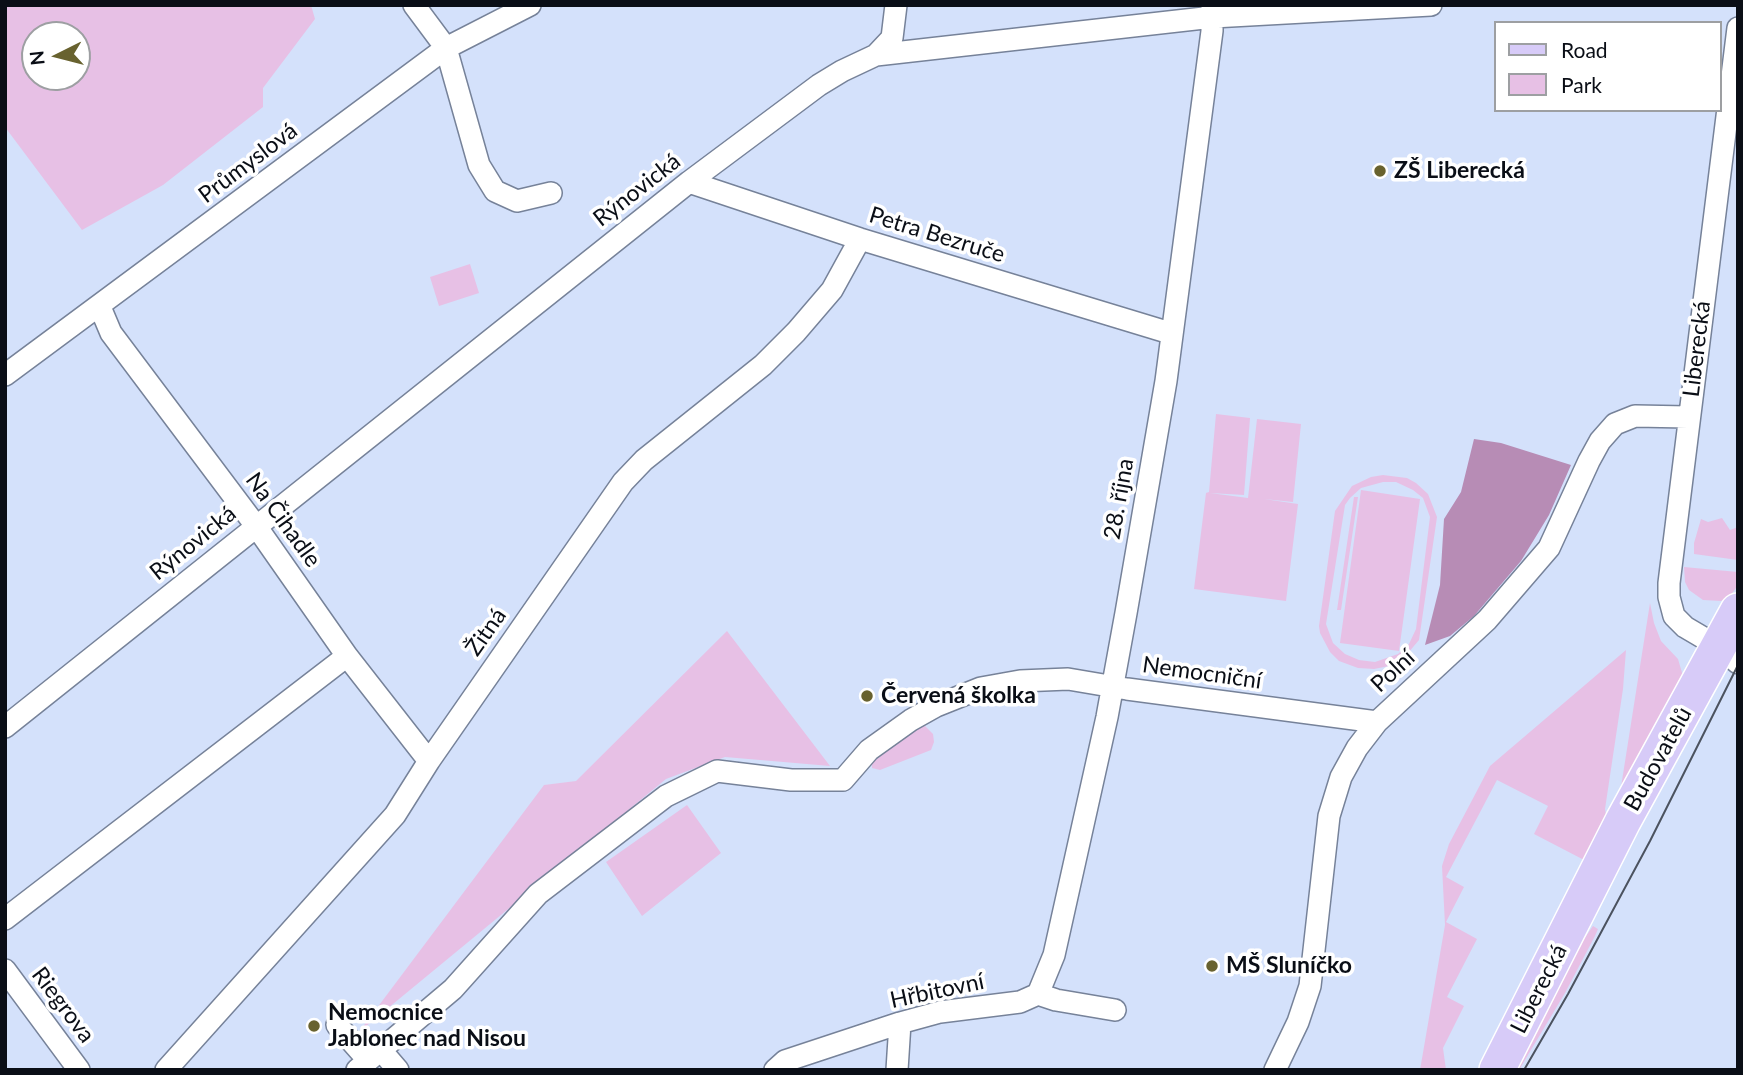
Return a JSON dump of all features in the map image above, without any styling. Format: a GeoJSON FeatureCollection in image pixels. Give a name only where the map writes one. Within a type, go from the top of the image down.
{"type":"FeatureCollection","features":[{"type":"Feature","properties":{"kind":"main road","name":"Budovatelů"},"geometry":{"type":"LineString","coordinates":[[1580,908],[1623,821],[1728,655],[1738,611]]}},
{"type":"Feature","properties":{"kind":"main road","name":"Liberecká"},"geometry":{"type":"LineString","coordinates":[[1497,1070],[1580,908]]}},
{"type":"Feature","properties":{"kind":"street"},"geometry":{"type":"LineString","coordinates":[[414,5],[446,48],[479,165],[495,191],[517,201],[551,193]]}},
{"type":"Feature","properties":{"kind":"street","name":"Průmyslová"},"geometry":{"type":"LineString","coordinates":[[5,375],[446,48],[530,5]]}},
{"type":"Feature","properties":{"kind":"street"},"geometry":{"type":"LineString","coordinates":[[876,55],[892,38],[896,5]]}},
{"type":"Feature","properties":{"kind":"street","name":"Rýnovická"},"geometry":{"type":"LineString","coordinates":[[5,727],[690,182],[819,85],[842,71],[876,55],[1212,11],[1431,5]]}},
{"type":"Feature","properties":{"kind":"street","name":"28. října"},"geometry":{"type":"LineString","coordinates":[[1038,994],[1054,955],[1112,685],[1164,393],[1212,11]]}},
{"type":"Feature","properties":{"kind":"street","name":"Liberecká"},"geometry":{"type":"LineString","coordinates":[[1728,655],[1685,627],[1674,615],[1670,597],[1671,556],[1738,28]]}},
{"type":"Feature","properties":{"kind":"street","name":"Petra Bezruče"},"geometry":{"type":"LineString","coordinates":[[690,182],[860,239],[1170,333]]}},
{"type":"Feature","properties":{"kind":"street","name":"Žitná"},"geometry":{"type":"LineString","coordinates":[[166,1070],[394,815],[623,482],[644,460],[763,365],[796,332],[832,290],[860,239]]}},
{"type":"Feature","properties":{"kind":"street","name":"Na Čihadle"},"geometry":{"type":"LineString","coordinates":[[100,307],[111,333],[256,526],[347,656],[429,761]]}},
{"type":"Feature","properties":{"kind":"street","name":"Polní"},"geometry":{"type":"LineString","coordinates":[[1275,1070],[1298,1022],[1310,986],[1329,816],[1341,777],[1357,748],[1377,722],[1487,620],[1549,548],[1589,461],[1600,441],[1615,424],[1635,416],[1688,417]]}},
{"type":"Feature","properties":{"kind":"street"},"geometry":{"type":"LineString","coordinates":[[5,919],[347,656]]}},
{"type":"Feature","properties":{"kind":"street"},"geometry":{"type":"LineString","coordinates":[[985,687],[998,693],[1030,691],[1059,685],[1068,679]]}},
{"type":"Feature","properties":{"kind":"street","name":"Nemocniční"},"geometry":{"type":"LineString","coordinates":[[369,1060],[453,989],[538,894],[666,796],[717,771],[792,780],[843,779],[869,750],[936,706],[985,687],[1020,681],[1068,679],[1377,722]]}},
{"type":"Feature","properties":{"kind":"street","name":"Riegrova"},"geometry":{"type":"LineString","coordinates":[[5,971],[77,1069]]}},
{"type":"Feature","properties":{"kind":"street"},"geometry":{"type":"LineString","coordinates":[[1038,994],[1056,1000],[1115,1010]]}},
{"type":"Feature","properties":{"kind":"street","name":"Hřbitovní"},"geometry":{"type":"LineString","coordinates":[[775,1070],[785,1061],[900,1023],[940,1012],[1020,1002],[1038,994]]}},
{"type":"Feature","properties":{"kind":"street"},"geometry":{"type":"LineString","coordinates":[[897,1070],[900,1023]]}},
{"type":"Feature","properties":{"kind":"street"},"geometry":{"type":"LineString","coordinates":[[337,1025],[369,1060],[398,1070]]}},
{"type":"Feature","properties":{"kind":"green space"},"geometry":{"type":"Polygon","coordinates":[[[5,5],[311,5],[315,19],[263,88],[263,107],[163,185],[82,230],[5,127],[5,5]]]}},
{"type":"Feature","properties":{"kind":"green space"},"geometry":{"type":"Polygon","coordinates":[[[470,264],[479,293],[439,306],[430,277],[470,264]]]}},
{"type":"Feature","properties":{"kind":"green space"},"geometry":{"type":"Polygon","coordinates":[[[1216,414],[1250,418],[1244,495],[1210,493],[1248,498],[1257,419],[1301,424],[1293,502],[1264,499],[1298,504],[1286,601],[1194,589],[1206,493],[1209,492],[1216,414]]]}},
{"type":"Feature","properties":{"kind":"green space"},"geometry":{"type":"Polygon","coordinates":[[[1383,475],[1407,478],[1416,483],[1428,494],[1437,517],[1419,640],[1403,659],[1394,665],[1374,669],[1358,668],[1339,661],[1330,652],[1319,626],[1335,511],[1352,486],[1371,477],[1383,475]],[[1383,482],[1361,488],[1345,505],[1326,624],[1333,643],[1345,654],[1359,660],[1375,662],[1398,654],[1409,644],[1416,629],[1430,517],[1423,498],[1396,482],[1383,482]]]}},
{"type":"Feature","properties":{"kind":"green space"},"geometry":{"type":"Polygon","coordinates":[[[1361,490],[1420,499],[1399,651],[1340,643],[1361,490]]]}},
{"type":"Feature","properties":{"kind":"green space"},"geometry":{"type":"Polygon","coordinates":[[[1354,497],[1358,497],[1341,610],[1337,610],[1354,497]]]}},
{"type":"Feature","properties":{"kind":"green space"},"geometry":{"type":"Polygon","coordinates":[[[1722,518],[1730,530],[1738,527],[1738,560],[1694,554],[1694,543],[1701,519],[1708,522],[1722,518]]]}},
{"type":"Feature","properties":{"kind":"green space"},"geometry":{"type":"Polygon","coordinates":[[[1684,567],[1738,572],[1738,585],[1731,595],[1721,601],[1703,600],[1689,590],[1685,582],[1684,567]]]}},
{"type":"Feature","properties":{"kind":"green space"},"geometry":{"type":"Polygon","coordinates":[[[1650,603],[1661,641],[1678,659],[1683,676],[1618,806],[1650,603]]]}},
{"type":"Feature","properties":{"kind":"green space"},"geometry":{"type":"Polygon","coordinates":[[[727,631],[830,766],[725,757],[666,779],[359,1032],[544,785],[576,781],[727,631]]]}},
{"type":"Feature","properties":{"kind":"green space"},"geometry":{"type":"Polygon","coordinates":[[[1626,650],[1623,689],[1605,809],[1607,820],[1586,861],[1534,834],[1548,806],[1497,780],[1446,877],[1464,887],[1446,922],[1477,939],[1447,997],[1464,1006],[1443,1048],[1446,1070],[1420,1070],[1445,925],[1442,866],[1449,844],[1490,766],[1626,650]]]}},
{"type":"Feature","properties":{"kind":"green space"},"geometry":{"type":"Polygon","coordinates":[[[925,726],[933,734],[931,750],[880,770],[872,768],[872,761],[918,727],[925,726]]]}},
{"type":"Feature","properties":{"kind":"green space"},"geometry":{"type":"Polygon","coordinates":[[[687,805],[721,853],[642,916],[606,862],[687,805]]]}},
{"type":"Feature","properties":{"kind":"green space"},"geometry":{"type":"Polygon","coordinates":[[[1593,926],[1598,929],[1565,993],[1519,1070],[1509,1070],[1548,991],[1593,926]]]}},
{"type":"Feature","properties":{"kind":"shaded area"},"geometry":{"type":"Polygon","coordinates":[[[1474,439],[1501,443],[1571,465],[1549,515],[1521,561],[1474,616],[1450,636],[1425,645],[1440,585],[1444,519],[1461,492],[1474,439]]]}},
{"type":"Feature","properties":{"kind":"tram line"},"geometry":{"type":"LineString","coordinates":[[1524,1070],[1650,841],[1738,665]]}},
{"type":"Feature","properties":{"kind":"place","name":"ZŠ Liberecká"},"geometry":{"type":"Point","coordinates":[1380,171]}},
{"type":"Feature","properties":{"kind":"place","name":"Červená školka"},"geometry":{"type":"Point","coordinates":[867,696]}},
{"type":"Feature","properties":{"kind":"place","name":"MŠ Sluníčko"},"geometry":{"type":"Point","coordinates":[1212,966]}},
{"type":"Feature","properties":{"kind":"place","name":"Nemocnice Jablonec nad Nisou"},"geometry":{"type":"Point","coordinates":[314,1026]}}]}
